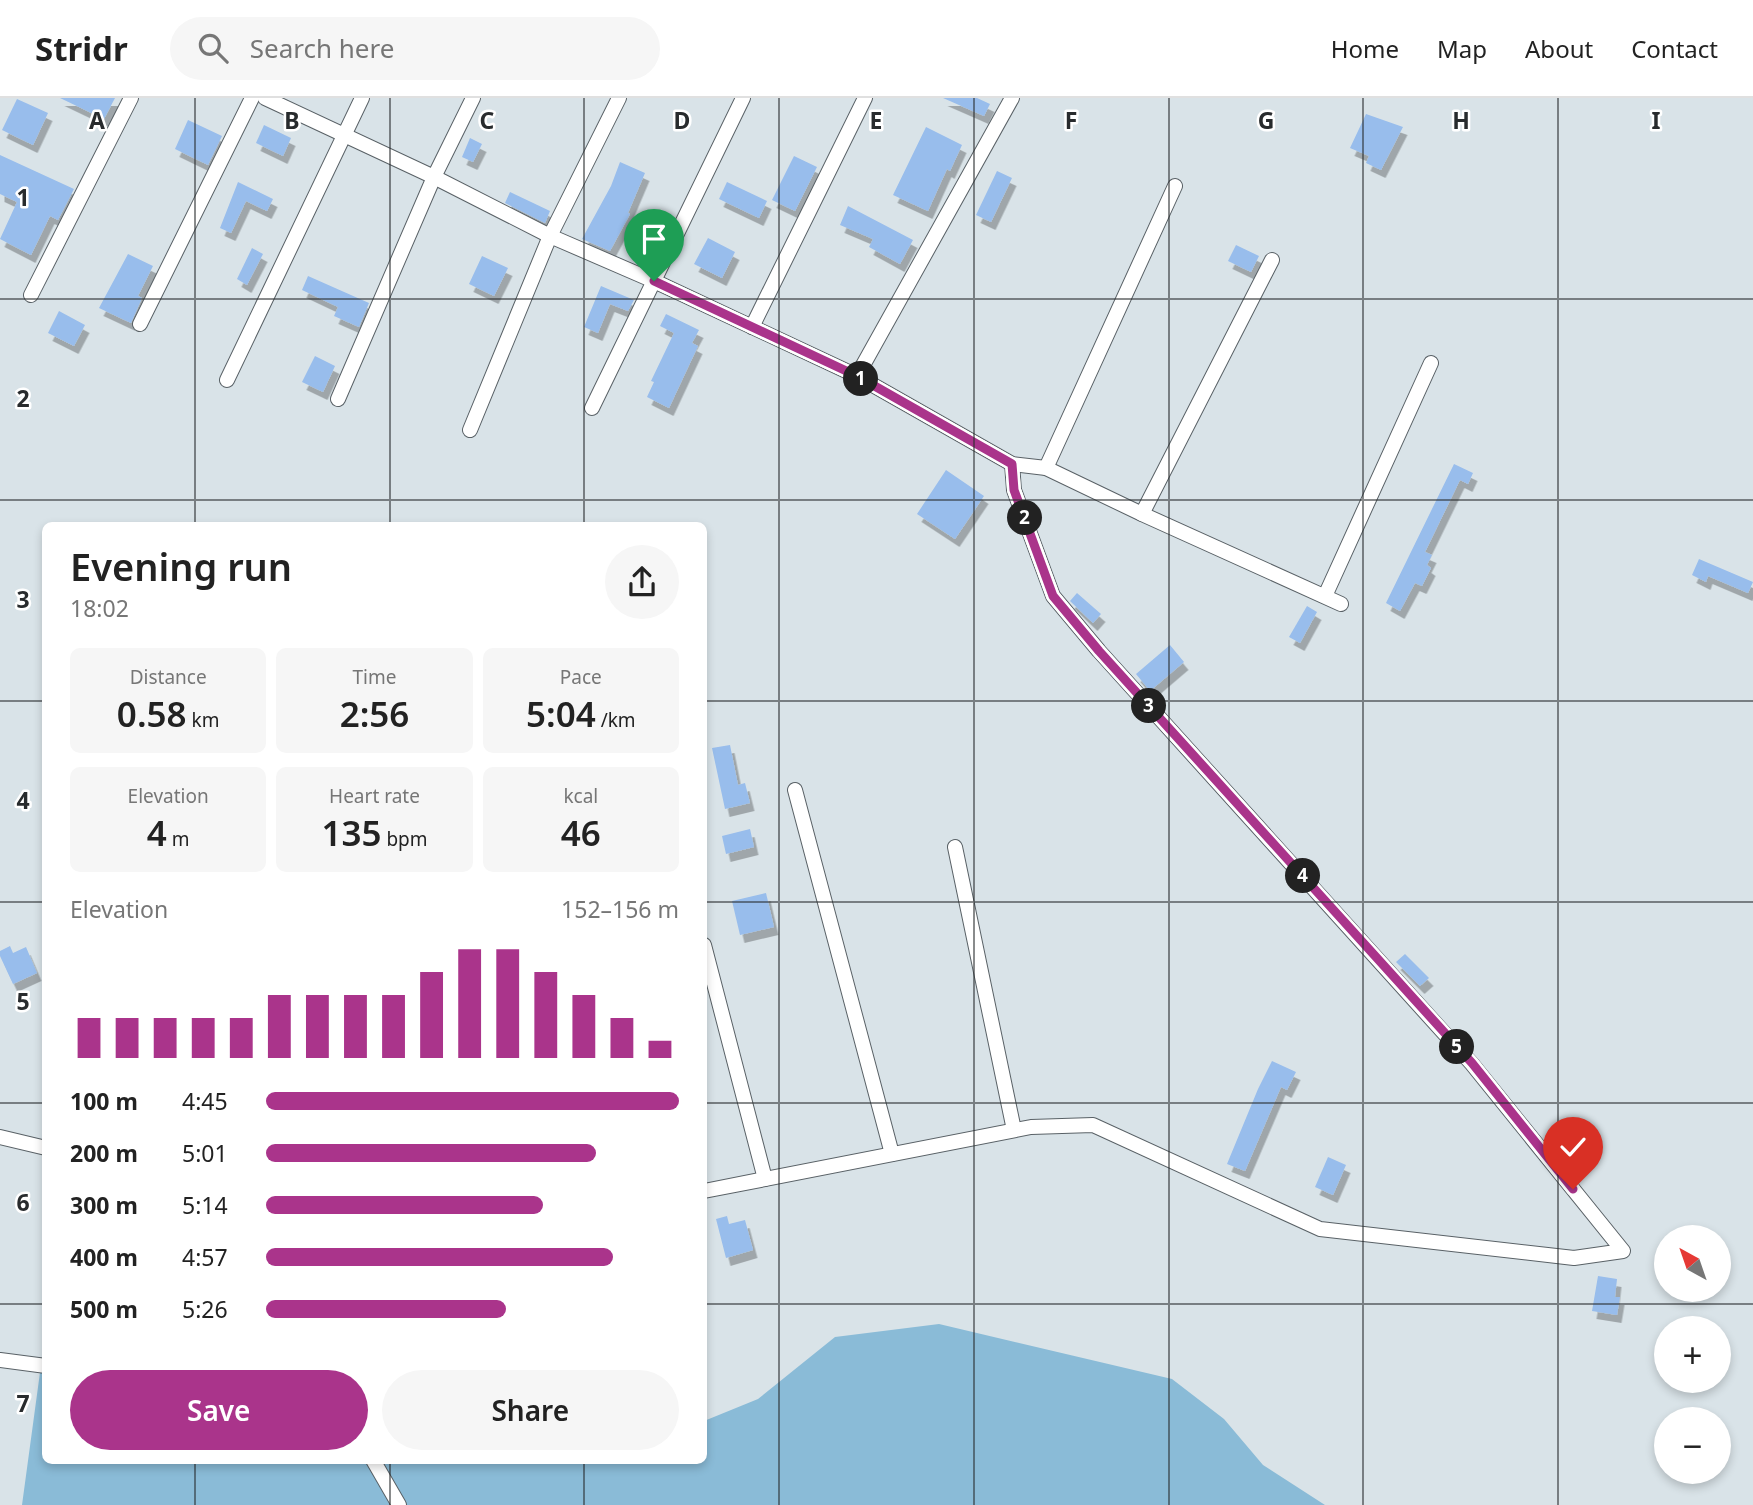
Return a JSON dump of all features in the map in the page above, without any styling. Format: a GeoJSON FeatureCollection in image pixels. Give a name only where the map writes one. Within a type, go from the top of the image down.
{"type":"FeatureCollection","features":[{"type":"Feature","properties":{"kind":"street"},"geometry":{"type":"LineString","coordinates":[[31,295],[131,98]]}},
{"type":"Feature","properties":{"kind":"street"},"geometry":{"type":"LineString","coordinates":[[141,324],[252,98]]}},
{"type":"Feature","properties":{"kind":"street"},"geometry":{"type":"LineString","coordinates":[[265,98],[434,177],[550,236],[654,281],[857,376],[1012,464],[1046,468],[1341,604]]}},
{"type":"Feature","properties":{"kind":"street"},"geometry":{"type":"LineString","coordinates":[[228,380],[362,98]]}},
{"type":"Feature","properties":{"kind":"street"},"geometry":{"type":"LineString","coordinates":[[338,399],[434,177],[473,98]]}},
{"type":"Feature","properties":{"kind":"street"},"geometry":{"type":"LineString","coordinates":[[470,430],[550,236],[619,98]]}},
{"type":"Feature","properties":{"kind":"street"},"geometry":{"type":"LineString","coordinates":[[592,408],[743,98]]}},
{"type":"Feature","properties":{"kind":"street"},"geometry":{"type":"LineString","coordinates":[[752,327],[865,98]]}},
{"type":"Feature","properties":{"kind":"street"},"geometry":{"type":"LineString","coordinates":[[857,376],[1012,98]]}},
{"type":"Feature","properties":{"kind":"street"},"geometry":{"type":"LineString","coordinates":[[1046,468],[1175,186]]}},
{"type":"Feature","properties":{"kind":"street"},"geometry":{"type":"LineString","coordinates":[[1142,514],[1272,260]]}},
{"type":"Feature","properties":{"kind":"street"},"geometry":{"type":"LineString","coordinates":[[1325,596],[1430,363]]}},
{"type":"Feature","properties":{"kind":"street"},"geometry":{"type":"LineString","coordinates":[[707,1190],[1031,1127],[1093,1125],[1320,1229],[1574,1258],[1623,1251],[1472,1063],[1099,651],[1053,596],[1014,490],[1012,464]]}},
{"type":"Feature","properties":{"kind":"street"},"geometry":{"type":"LineString","coordinates":[[795,790],[892,1154]]}},
{"type":"Feature","properties":{"kind":"street"},"geometry":{"type":"LineString","coordinates":[[955,847],[1014,1130]]}},
{"type":"Feature","properties":{"kind":"street"},"geometry":{"type":"LineString","coordinates":[[707,957],[765,1179]]}},
{"type":"Feature","properties":{"kind":"street"},"geometry":{"type":"LineString","coordinates":[[0,1137],[42,1147]]}},
{"type":"Feature","properties":{"kind":"street"},"geometry":{"type":"LineString","coordinates":[[0,1360],[42,1365]]}},
{"type":"Feature","properties":{"kind":"street"},"geometry":{"type":"LineString","coordinates":[[375,1464],[399,1505]]}},
{"type":"Feature","properties":{"kind":"shaded area"},"geometry":{"type":"Polygon","coordinates":[[[939,1324],[1172,1379],[1224,1419],[1263,1465],[1325,1505],[22,1505],[41,1365],[42,1464],[707,1464],[707,1420],[758,1399],[835,1337],[939,1324]]]}},
{"type":"Feature","properties":{"kind":"building"},"geometry":{"type":"Polygon","coordinates":[[[60,98],[115,98],[104,119],[60,98]]]}},
{"type":"Feature","properties":{"kind":"building"},"geometry":{"type":"Polygon","coordinates":[[[943,98],[977,98],[990,104],[984,116],[943,98]]]}},
{"type":"Feature","properties":{"kind":"building"},"geometry":{"type":"Polygon","coordinates":[[[17,99],[48,113],[33,145],[2,130],[17,99]]]}},
{"type":"Feature","properties":{"kind":"building"},"geometry":{"type":"Polygon","coordinates":[[[1366,114],[1403,127],[1381,170],[1366,163],[1369,156],[1350,148],[1366,114]]]}},
{"type":"Feature","properties":{"kind":"building"},"geometry":{"type":"Polygon","coordinates":[[[188,120],[222,136],[208,165],[175,149],[188,120]]]}},
{"type":"Feature","properties":{"kind":"building"},"geometry":{"type":"Polygon","coordinates":[[[264,125],[291,138],[283,156],[256,143],[264,125]]]}},
{"type":"Feature","properties":{"kind":"building"},"geometry":{"type":"Polygon","coordinates":[[[926,127],[962,145],[950,171],[947,169],[928,211],[893,195],[926,127]]]}},
{"type":"Feature","properties":{"kind":"building"},"geometry":{"type":"Polygon","coordinates":[[[470,138],[482,144],[473,162],[462,157],[470,138]]]}},
{"type":"Feature","properties":{"kind":"building"},"geometry":{"type":"Polygon","coordinates":[[[0,155],[74,189],[58,220],[50,216],[31,255],[0,239],[17,202],[0,194],[0,155]]]}},
{"type":"Feature","properties":{"kind":"building"},"geometry":{"type":"Polygon","coordinates":[[[794,156],[817,167],[795,211],[772,200],[794,156]]]}},
{"type":"Feature","properties":{"kind":"building"},"geometry":{"type":"Polygon","coordinates":[[[620,162],[645,173],[628,213],[630,214],[610,251],[582,239],[611,186],[620,162]]]}},
{"type":"Feature","properties":{"kind":"building"},"geometry":{"type":"Polygon","coordinates":[[[997,171],[1012,178],[991,222],[976,215],[997,171]]]}},
{"type":"Feature","properties":{"kind":"building"},"geometry":{"type":"Polygon","coordinates":[[[238,182],[273,199],[267,211],[246,201],[231,233],[220,228],[238,182]]]}},
{"type":"Feature","properties":{"kind":"building"},"geometry":{"type":"Polygon","coordinates":[[[727,182],[767,201],[759,218],[719,199],[727,182]]]}},
{"type":"Feature","properties":{"kind":"building"},"geometry":{"type":"Polygon","coordinates":[[[510,192],[550,211],[545,223],[505,203],[510,192]]]}},
{"type":"Feature","properties":{"kind":"building"},"geometry":{"type":"Polygon","coordinates":[[[848,206],[913,240],[900,264],[869,247],[873,239],[840,225],[848,206]]]}},
{"type":"Feature","properties":{"kind":"building"},"geometry":{"type":"Polygon","coordinates":[[[708,238],[735,252],[722,278],[694,264],[708,238]]]}},
{"type":"Feature","properties":{"kind":"building"},"geometry":{"type":"Polygon","coordinates":[[[1236,245],[1259,256],[1251,272],[1228,261],[1236,245]]]}},
{"type":"Feature","properties":{"kind":"building"},"geometry":{"type":"Polygon","coordinates":[[[252,248],[263,254],[247,285],[237,279],[252,248]]]}},
{"type":"Feature","properties":{"kind":"building"},"geometry":{"type":"Polygon","coordinates":[[[128,254],[153,266],[138,296],[142,298],[131,323],[99,308],[128,254]]]}},
{"type":"Feature","properties":{"kind":"building"},"geometry":{"type":"Polygon","coordinates":[[[482,256],[508,268],[494,296],[469,284],[482,256]]]}},
{"type":"Feature","properties":{"kind":"building"},"geometry":{"type":"Polygon","coordinates":[[[308,276],[369,303],[359,327],[334,316],[338,307],[302,290],[308,276]]]}},
{"type":"Feature","properties":{"kind":"building"},"geometry":{"type":"Polygon","coordinates":[[[601,286],[634,300],[628,311],[610,304],[598,333],[584,327],[601,286]]]}},
{"type":"Feature","properties":{"kind":"building"},"geometry":{"type":"Polygon","coordinates":[[[59,311],[85,325],[74,346],[48,333],[59,311]]]}},
{"type":"Feature","properties":{"kind":"building"},"geometry":{"type":"Polygon","coordinates":[[[666,314],[699,330],[692,343],[698,346],[669,408],[647,397],[654,382],[651,381],[674,333],[660,326],[666,314]]]}},
{"type":"Feature","properties":{"kind":"building"},"geometry":{"type":"Polygon","coordinates":[[[315,356],[335,366],[323,392],[302,382],[315,356]]]}},
{"type":"Feature","properties":{"kind":"building"},"geometry":{"type":"Polygon","coordinates":[[[1454,464],[1473,473],[1468,484],[1460,480],[1425,552],[1432,555],[1427,565],[1431,568],[1422,586],[1415,583],[1400,611],[1386,603],[1454,464]]]}},
{"type":"Feature","properties":{"kind":"building"},"geometry":{"type":"Polygon","coordinates":[[[946,470],[984,496],[955,539],[917,514],[946,470]]]}},
{"type":"Feature","properties":{"kind":"building"},"geometry":{"type":"Polygon","coordinates":[[[1699,559],[1753,582],[1748,593],[1708,576],[1706,582],[1692,575],[1699,559]]]}},
{"type":"Feature","properties":{"kind":"building"},"geometry":{"type":"Polygon","coordinates":[[[1077,593],[1101,614],[1093,623],[1070,601],[1077,593]]]}},
{"type":"Feature","properties":{"kind":"building"},"geometry":{"type":"Polygon","coordinates":[[[1307,606],[1317,612],[1300,643],[1289,637],[1307,606]]]}},
{"type":"Feature","properties":{"kind":"building"},"geometry":{"type":"Polygon","coordinates":[[[1170,645],[1184,662],[1150,691],[1136,674],[1170,645]]]}},
{"type":"Feature","properties":{"kind":"building"},"geometry":{"type":"Polygon","coordinates":[[[730,745],[738,785],[745,783],[750,803],[725,809],[712,748],[730,745]]]}},
{"type":"Feature","properties":{"kind":"building"},"geometry":{"type":"Polygon","coordinates":[[[750,829],[754,847],[726,854],[722,836],[750,829]]]}},
{"type":"Feature","properties":{"kind":"building"},"geometry":{"type":"Polygon","coordinates":[[[766,893],[774,927],[740,935],[732,901],[766,893]]]}},
{"type":"Feature","properties":{"kind":"building"},"geometry":{"type":"Polygon","coordinates":[[[10,946],[13,953],[26,947],[37,973],[13,984],[0,956],[0,951],[10,946]]]}},
{"type":"Feature","properties":{"kind":"building"},"geometry":{"type":"Polygon","coordinates":[[[1405,954],[1429,978],[1420,986],[1396,962],[1405,954]]]}},
{"type":"Feature","properties":{"kind":"building"},"geometry":{"type":"Polygon","coordinates":[[[1272,1061],[1296,1072],[1287,1090],[1281,1087],[1245,1171],[1227,1164],[1272,1061]]]}},
{"type":"Feature","properties":{"kind":"building"},"geometry":{"type":"Polygon","coordinates":[[[1328,1157],[1346,1165],[1333,1195],[1315,1187],[1328,1157]]]}},
{"type":"Feature","properties":{"kind":"building"},"geometry":{"type":"Polygon","coordinates":[[[727,1216],[729,1224],[745,1220],[753,1250],[726,1258],[716,1219],[727,1216]]]}},
{"type":"Feature","properties":{"kind":"building"},"geometry":{"type":"Polygon","coordinates":[[[1598,1276],[1617,1279],[1615,1297],[1620,1297],[1617,1315],[1592,1311],[1598,1276]]]}},
{"type":"Feature","properties":{"kind":"route"},"geometry":{"type":"LineString","coordinates":[[654,281],[857,376],[1012,464],[1014,490],[1053,596],[1099,651],[1472,1063],[1573,1189]]}}]}
